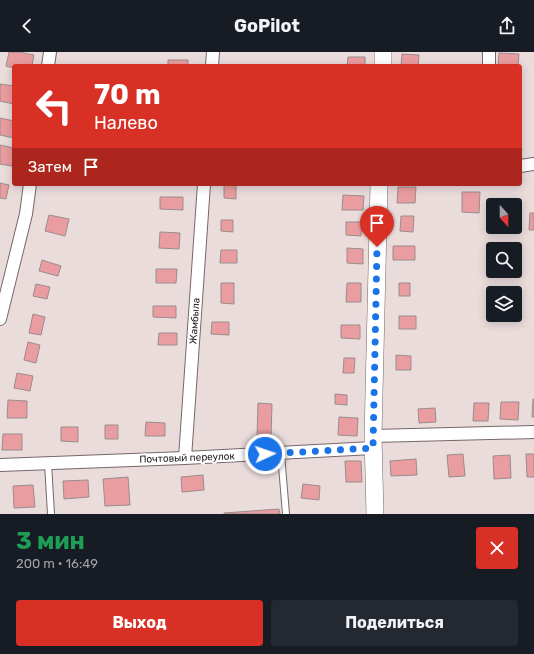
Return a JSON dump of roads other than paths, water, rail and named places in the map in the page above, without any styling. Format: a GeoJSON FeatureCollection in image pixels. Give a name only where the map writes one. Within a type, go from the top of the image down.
{"type":"FeatureCollection","features":[{"type":"Feature","properties":{"kind":"street"},"geometry":{"type":"LineString","coordinates":[[48,64],[50,52]]}},
{"type":"Feature","properties":{"kind":"street"},"geometry":{"type":"LineString","coordinates":[[212,64],[213,52]]}},
{"type":"Feature","properties":{"kind":"street"},"geometry":{"type":"LineString","coordinates":[[383,52],[383,64]]}},
{"type":"Feature","properties":{"kind":"street"},"geometry":{"type":"LineString","coordinates":[[488,64],[489,52]]}},
{"type":"Feature","properties":{"kind":"street"},"geometry":{"type":"LineString","coordinates":[[522,166],[534,164]]}},
{"type":"Feature","properties":{"kind":"street"},"geometry":{"type":"LineString","coordinates":[[0,319],[26,214],[30,186]]}},
{"type":"Feature","properties":{"kind":"street","name":"Жамбыла"},"geometry":{"type":"LineString","coordinates":[[186,458],[204,186]]}},
{"type":"Feature","properties":{"kind":"street"},"geometry":{"type":"LineString","coordinates":[[375,514],[373,442],[378,186]]}},
{"type":"Feature","properties":{"kind":"street","name":"Почтовый переулок"},"geometry":{"type":"LineString","coordinates":[[0,465],[281,454],[373,442],[534,432]]}},
{"type":"Feature","properties":{"kind":"lane"},"geometry":{"type":"LineString","coordinates":[[281,454],[286,514]]}},
{"type":"Feature","properties":{"kind":"lane"},"geometry":{"type":"LineString","coordinates":[[48,463],[51,514]]}}]}
